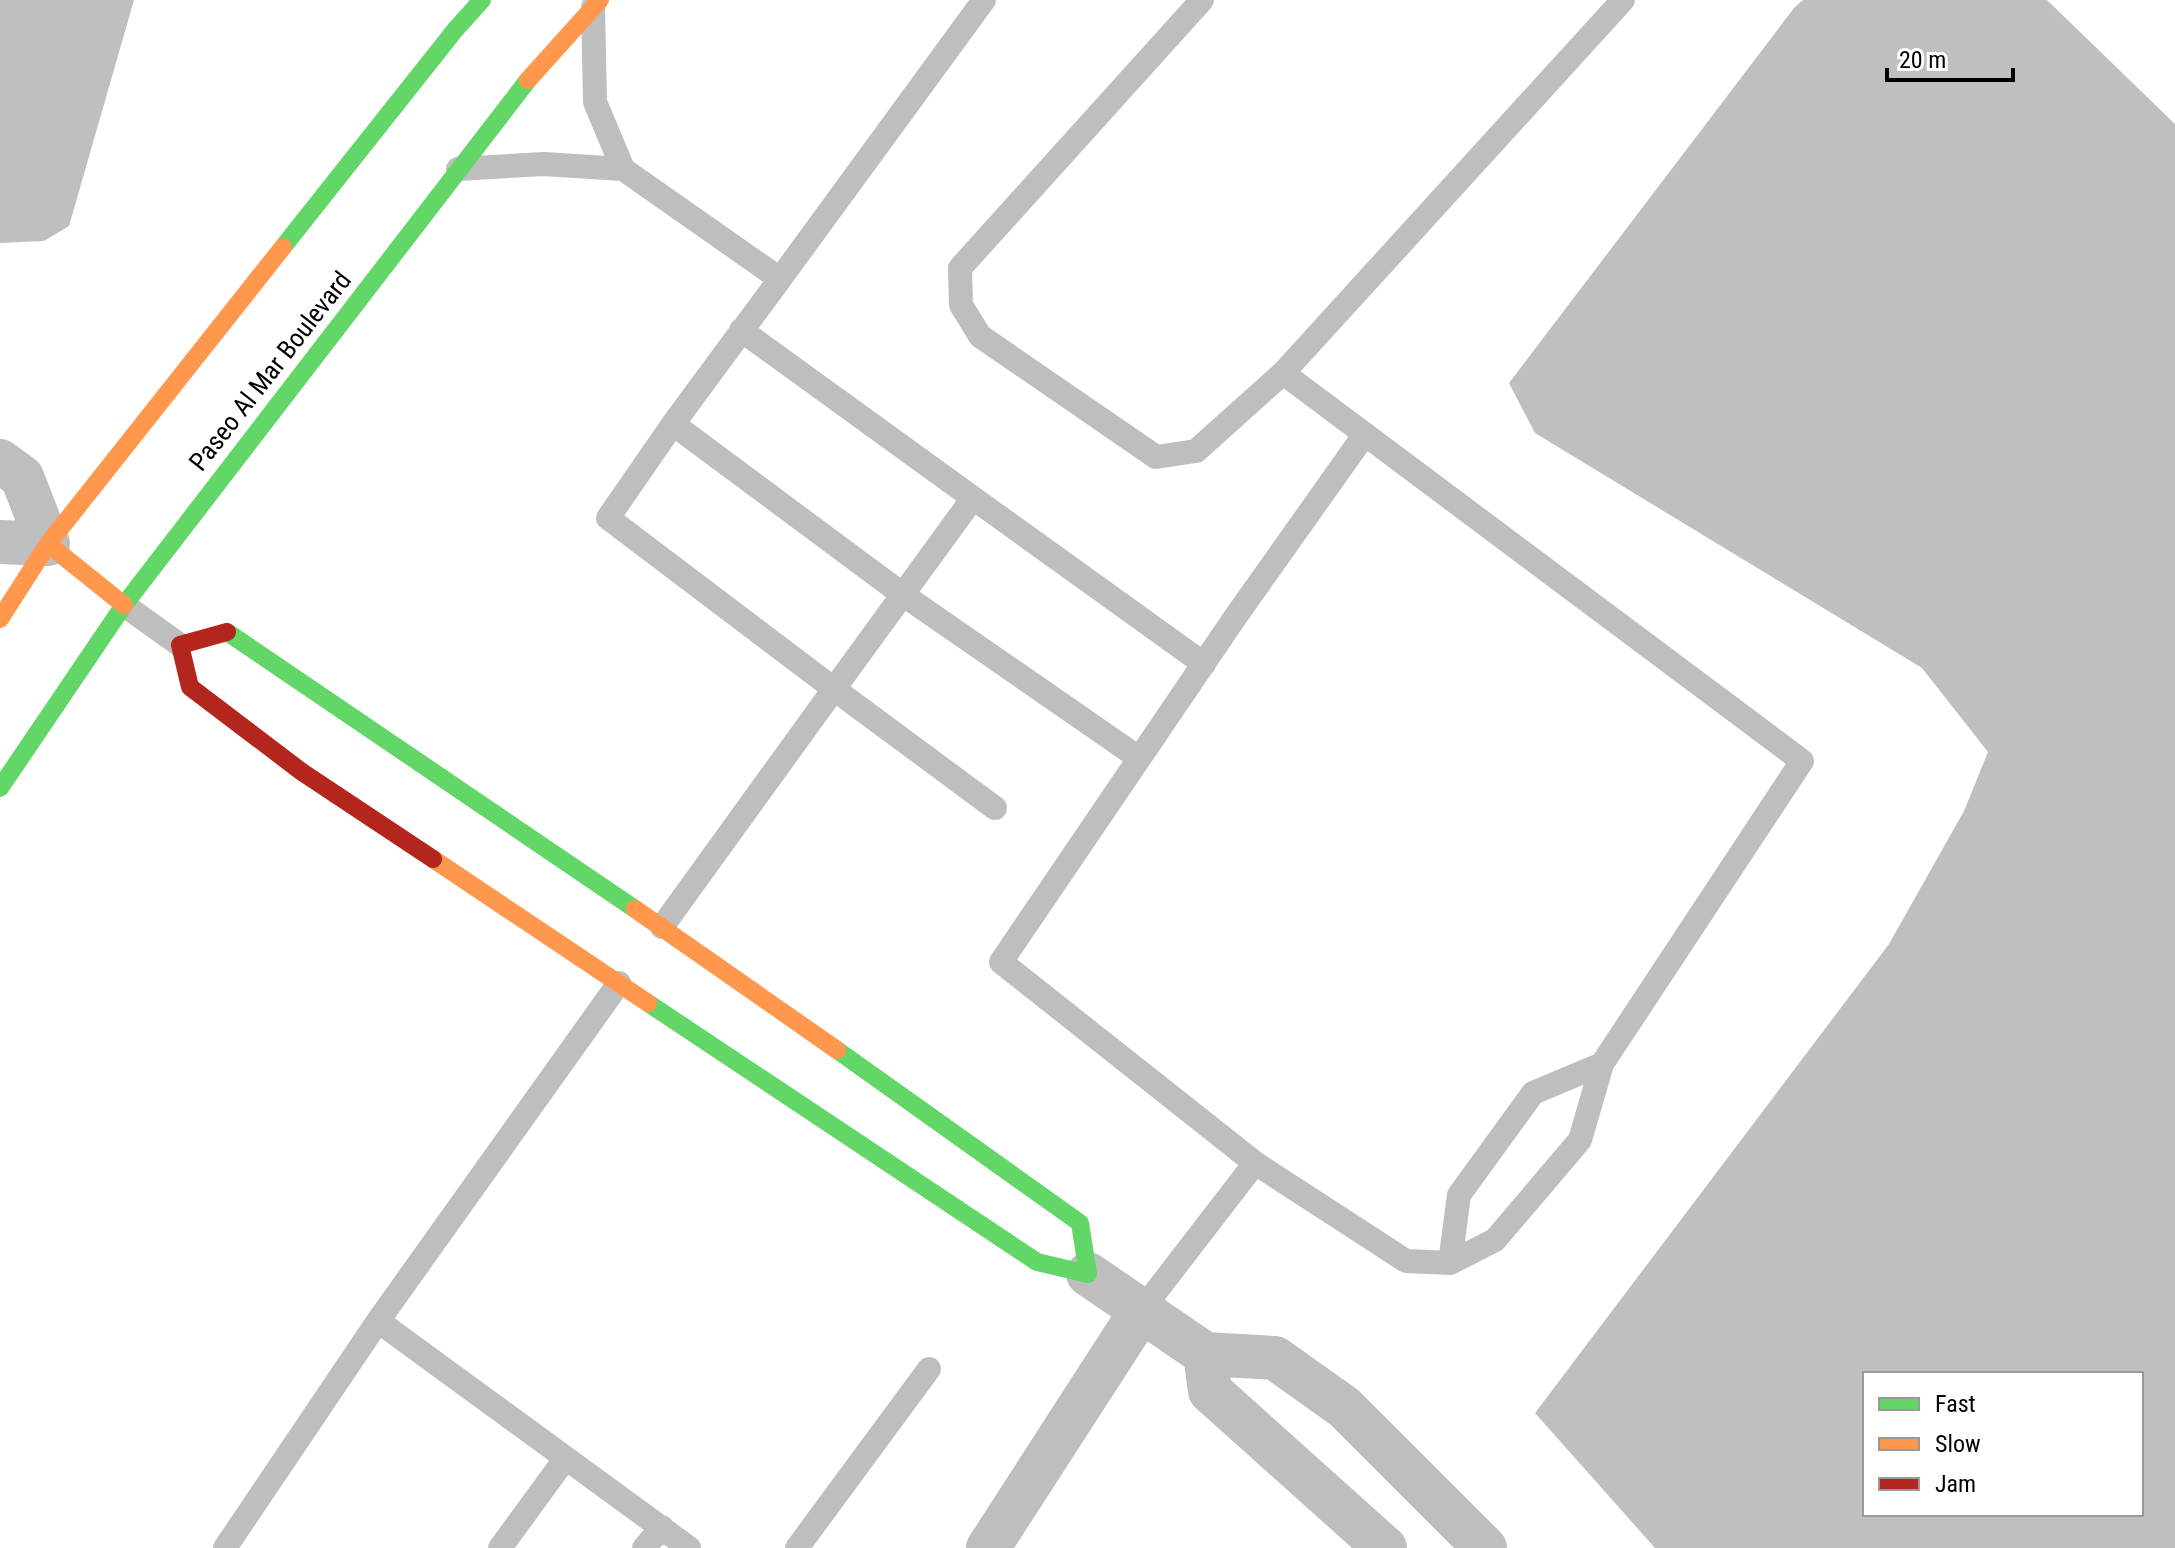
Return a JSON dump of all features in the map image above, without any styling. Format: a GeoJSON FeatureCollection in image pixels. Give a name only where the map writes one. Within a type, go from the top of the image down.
{"type":"FeatureCollection","features":[{"type":"Feature","properties":{"kind":"street"},"geometry":{"type":"LineString","coordinates":[[0,619],[48,544],[482,0]]}},
{"type":"Feature","properties":{"kind":"street","name":"Paseo Al Mar Boulevard"},"geometry":{"type":"LineString","coordinates":[[0,788],[124,605],[522,86],[597,4]]}},
{"type":"Feature","properties":{"kind":"street"},"geometry":{"type":"LineString","coordinates":[[0,461],[22,477],[48,544],[124,605]]}},
{"type":"Feature","properties":{"kind":"street"},"geometry":{"type":"LineString","coordinates":[[0,542],[48,544]]}},
{"type":"Feature","properties":{"kind":"street"},"geometry":{"type":"LineString","coordinates":[[1088,1274],[1080,1223],[734,976],[227,632],[180,645],[190,687],[302,772],[1037,1262],[1088,1274],[1205,1354],[1275,1358],[1344,1407],[1485,1548]]}},
{"type":"Feature","properties":{"kind":"street"},"geometry":{"type":"LineString","coordinates":[[988,1548],[1141,1311]]}},
{"type":"Feature","properties":{"kind":"street"},"geometry":{"type":"LineString","coordinates":[[1205,1354],[1210,1391],[1385,1548]]}},
{"type":"Feature","properties":{"kind":"lane"},"geometry":{"type":"LineString","coordinates":[[984,0],[741,330],[608,518],[995,808]]}},
{"type":"Feature","properties":{"kind":"lane"},"geometry":{"type":"LineString","coordinates":[[1202,0],[960,268],[961,305],[980,336],[1156,457],[1196,451],[1283,373],[1623,0]]}},
{"type":"Feature","properties":{"kind":"lane"},"geometry":{"type":"LineString","coordinates":[[597,4],[595,102],[623,169]]}},
{"type":"Feature","properties":{"kind":"lane"},"geometry":{"type":"LineString","coordinates":[[458,169],[544,164],[623,169],[780,279]]}},
{"type":"Feature","properties":{"kind":"lane"},"geometry":{"type":"LineString","coordinates":[[741,330],[1204,664]]}},
{"type":"Feature","properties":{"kind":"lane"},"geometry":{"type":"LineString","coordinates":[[1283,373],[1365,434],[1802,761],[1602,1064],[1580,1140],[1495,1240],[1450,1263],[1406,1261],[1255,1163],[1001,962],[1365,434]]}},
{"type":"Feature","properties":{"kind":"lane"},"geometry":{"type":"LineString","coordinates":[[673,424],[902,594],[1139,758]]}},
{"type":"Feature","properties":{"kind":"lane"},"geometry":{"type":"LineString","coordinates":[[662,927],[973,498]]}},
{"type":"Feature","properties":{"kind":"lane"},"geometry":{"type":"LineString","coordinates":[[124,605],[180,645]]}},
{"type":"Feature","properties":{"kind":"lane"},"geometry":{"type":"LineString","coordinates":[[225,1548],[378,1321],[619,983]]}},
{"type":"Feature","properties":{"kind":"lane"},"geometry":{"type":"LineString","coordinates":[[1450,1263],[1459,1195],[1533,1093],[1602,1064]]}},
{"type":"Feature","properties":{"kind":"lane"},"geometry":{"type":"LineString","coordinates":[[1141,1311],[1255,1163]]}},
{"type":"Feature","properties":{"kind":"lane"},"geometry":{"type":"LineString","coordinates":[[378,1321],[689,1548]]}},
{"type":"Feature","properties":{"kind":"lane"},"geometry":{"type":"LineString","coordinates":[[797,1548],[929,1369]]}},
{"type":"Feature","properties":{"kind":"lane"},"geometry":{"type":"LineString","coordinates":[[500,1548],[565,1459]]}},
{"type":"Feature","properties":{"kind":"lane"},"geometry":{"type":"LineString","coordinates":[[644,1548],[662,1527]]}},
{"type":"Feature","properties":{"kind":"shaded area"},"geometry":{"type":"Polygon","coordinates":[[[0,0],[134,0],[69,226],[44,241],[0,243],[0,0]]]}},
{"type":"Feature","properties":{"kind":"shaded area"},"geometry":{"type":"Polygon","coordinates":[[[1803,0],[2047,0],[2175,124],[2175,1548],[1655,1548],[1535,1413],[1889,944],[1964,811],[1988,752],[1922,668],[1535,433],[1509,383],[1803,0]]]}},
{"type":"Feature","properties":{"kind":"traffic: fast"},"geometry":{"type":"LineString","coordinates":[[283,247],[482,0]]}},
{"type":"Feature","properties":{"kind":"traffic: fast"},"geometry":{"type":"LineString","coordinates":[[0,788],[124,605],[528,80]]}},
{"type":"Feature","properties":{"kind":"traffic: fast"},"geometry":{"type":"LineString","coordinates":[[227,632],[635,909]]}},
{"type":"Feature","properties":{"kind":"traffic: fast"},"geometry":{"type":"LineString","coordinates":[[648,1003],[1037,1262],[1088,1274],[1080,1223],[837,1050]]}},
{"type":"Feature","properties":{"kind":"traffic: slow"},"geometry":{"type":"LineString","coordinates":[[528,80],[600,0]]}},
{"type":"Feature","properties":{"kind":"traffic: slow"},"geometry":{"type":"LineString","coordinates":[[0,619],[48,544],[283,247]]}},
{"type":"Feature","properties":{"kind":"traffic: slow"},"geometry":{"type":"LineString","coordinates":[[48,544],[124,605]]}},
{"type":"Feature","properties":{"kind":"traffic: slow"},"geometry":{"type":"LineString","coordinates":[[433,859],[648,1003]]}},
{"type":"Feature","properties":{"kind":"traffic: slow"},"geometry":{"type":"LineString","coordinates":[[635,909],[837,1050]]}},
{"type":"Feature","properties":{"kind":"traffic: jam"},"geometry":{"type":"LineString","coordinates":[[227,632],[180,645],[190,687],[302,772],[433,859]]}}]}
